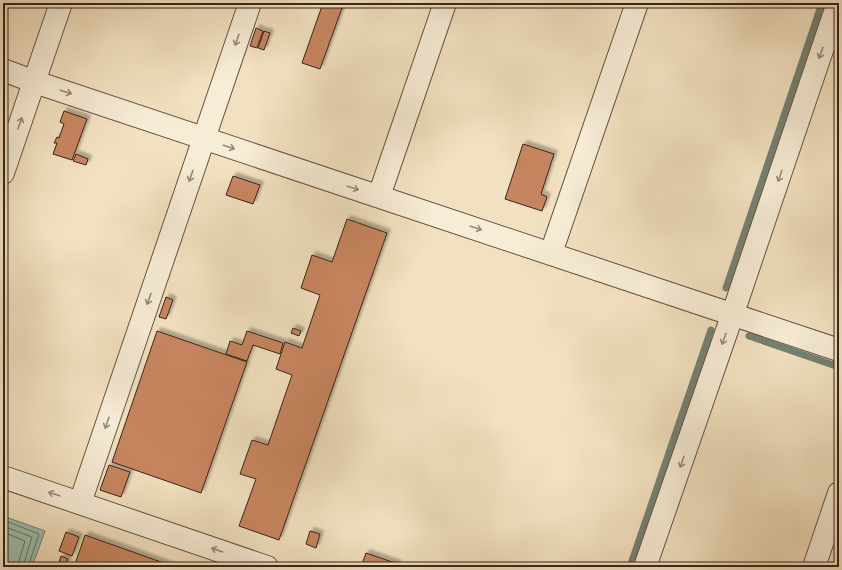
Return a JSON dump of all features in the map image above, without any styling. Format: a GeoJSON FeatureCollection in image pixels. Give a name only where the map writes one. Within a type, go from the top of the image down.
{"type":"FeatureCollection","features":[{"type":"Feature","properties":{"kind":"street"},"geometry":{"type":"LineString","coordinates":[[3,173],[61,3]]}},
{"type":"Feature","properties":{"kind":"street"},"geometry":{"type":"LineString","coordinates":[[80,503],[250,3]]}},
{"type":"Feature","properties":{"kind":"street"},"geometry":{"type":"LineString","coordinates":[[380,196],[445,3]]}},
{"type":"Feature","properties":{"kind":"street"},"geometry":{"type":"LineString","coordinates":[[551,253],[637,3]]}},
{"type":"Feature","properties":{"kind":"street"},"geometry":{"type":"LineString","coordinates":[[645,567],[733,314],[838,3]]}},
{"type":"Feature","properties":{"kind":"street"},"geometry":{"type":"LineString","coordinates":[[3,70],[35,82],[839,350]]}},
{"type":"Feature","properties":{"kind":"street"},"geometry":{"type":"LineString","coordinates":[[3,477],[267,567]]}},
{"type":"Feature","properties":{"kind":"street"},"geometry":{"type":"LineString","coordinates":[[814,567],[839,493]]}},
{"type":"Feature","properties":{"kind":"water"},"geometry":{"type":"Polygon","coordinates":[[[3,516],[45,531],[32,567],[3,567],[3,516]]]}},
{"type":"Feature","properties":{"kind":"building"},"geometry":{"type":"Polygon","coordinates":[[[323,3],[342,8],[320,69],[302,63],[323,3]]]}},
{"type":"Feature","properties":{"kind":"building"},"geometry":{"type":"Polygon","coordinates":[[[256,28],[263,31],[257,48],[250,46],[256,28]]]}},
{"type":"Feature","properties":{"kind":"building"},"geometry":{"type":"Polygon","coordinates":[[[264,31],[270,33],[264,50],[258,48],[264,31]]]}},
{"type":"Feature","properties":{"kind":"building"},"geometry":{"type":"Polygon","coordinates":[[[64,111],[87,119],[72,160],[53,154],[57,143],[54,143],[57,137],[59,138],[64,124],[60,122],[64,111]]]}},
{"type":"Feature","properties":{"kind":"building"},"geometry":{"type":"Polygon","coordinates":[[[523,144],[554,154],[541,194],[547,197],[542,211],[505,199],[523,144]]]}},
{"type":"Feature","properties":{"kind":"building"},"geometry":{"type":"Polygon","coordinates":[[[76,154],[88,159],[86,165],[73,161],[76,154]]]}},
{"type":"Feature","properties":{"kind":"building"},"geometry":{"type":"Polygon","coordinates":[[[233,176],[260,185],[253,204],[226,195],[233,176]]]}},
{"type":"Feature","properties":{"kind":"building"},"geometry":{"type":"Polygon","coordinates":[[[347,219],[387,233],[279,540],[239,526],[256,479],[240,474],[252,440],[268,445],[292,375],[276,369],[285,342],[302,348],[320,295],[301,288],[312,255],[332,262],[347,219]]]}},
{"type":"Feature","properties":{"kind":"building"},"geometry":{"type":"Polygon","coordinates":[[[166,297],[173,300],[166,319],[159,317],[166,297]]]}},
{"type":"Feature","properties":{"kind":"building"},"geometry":{"type":"Polygon","coordinates":[[[293,328],[301,331],[299,336],[291,333],[293,328]]]}},
{"type":"Feature","properties":{"kind":"building"},"geometry":{"type":"Polygon","coordinates":[[[157,331],[247,362],[201,493],[112,462],[157,331]]]}},
{"type":"Feature","properties":{"kind":"building"},"geometry":{"type":"Polygon","coordinates":[[[247,331],[283,343],[280,354],[253,345],[247,361],[226,354],[230,341],[242,345],[247,331]]]}},
{"type":"Feature","properties":{"kind":"building"},"geometry":{"type":"Polygon","coordinates":[[[109,465],[130,472],[121,497],[100,490],[109,465]]]}},
{"type":"Feature","properties":{"kind":"building"},"geometry":{"type":"Polygon","coordinates":[[[310,531],[320,534],[316,548],[306,544],[310,531]]]}},
{"type":"Feature","properties":{"kind":"building"},"geometry":{"type":"Polygon","coordinates":[[[66,532],[79,537],[72,556],[59,551],[66,532]]]}},
{"type":"Feature","properties":{"kind":"building"},"geometry":{"type":"Polygon","coordinates":[[[85,535],[175,567],[74,567],[85,535]]]}},
{"type":"Feature","properties":{"kind":"building"},"geometry":{"type":"Polygon","coordinates":[[[366,553],[398,564],[397,567],[361,567],[366,553]]]}},
{"type":"Feature","properties":{"kind":"building"},"geometry":{"type":"Polygon","coordinates":[[[61,556],[68,559],[65,567],[58,565],[61,556]]]}},
{"type":"Feature","properties":{"kind":"waterway"},"geometry":{"type":"LineString","coordinates":[[726,288],[822,3]]}},
{"type":"Feature","properties":{"kind":"waterway"},"geometry":{"type":"LineString","coordinates":[[630,567],[711,330]]}},
{"type":"Feature","properties":{"kind":"waterway"},"geometry":{"type":"LineString","coordinates":[[749,336],[839,367]]}}]}
